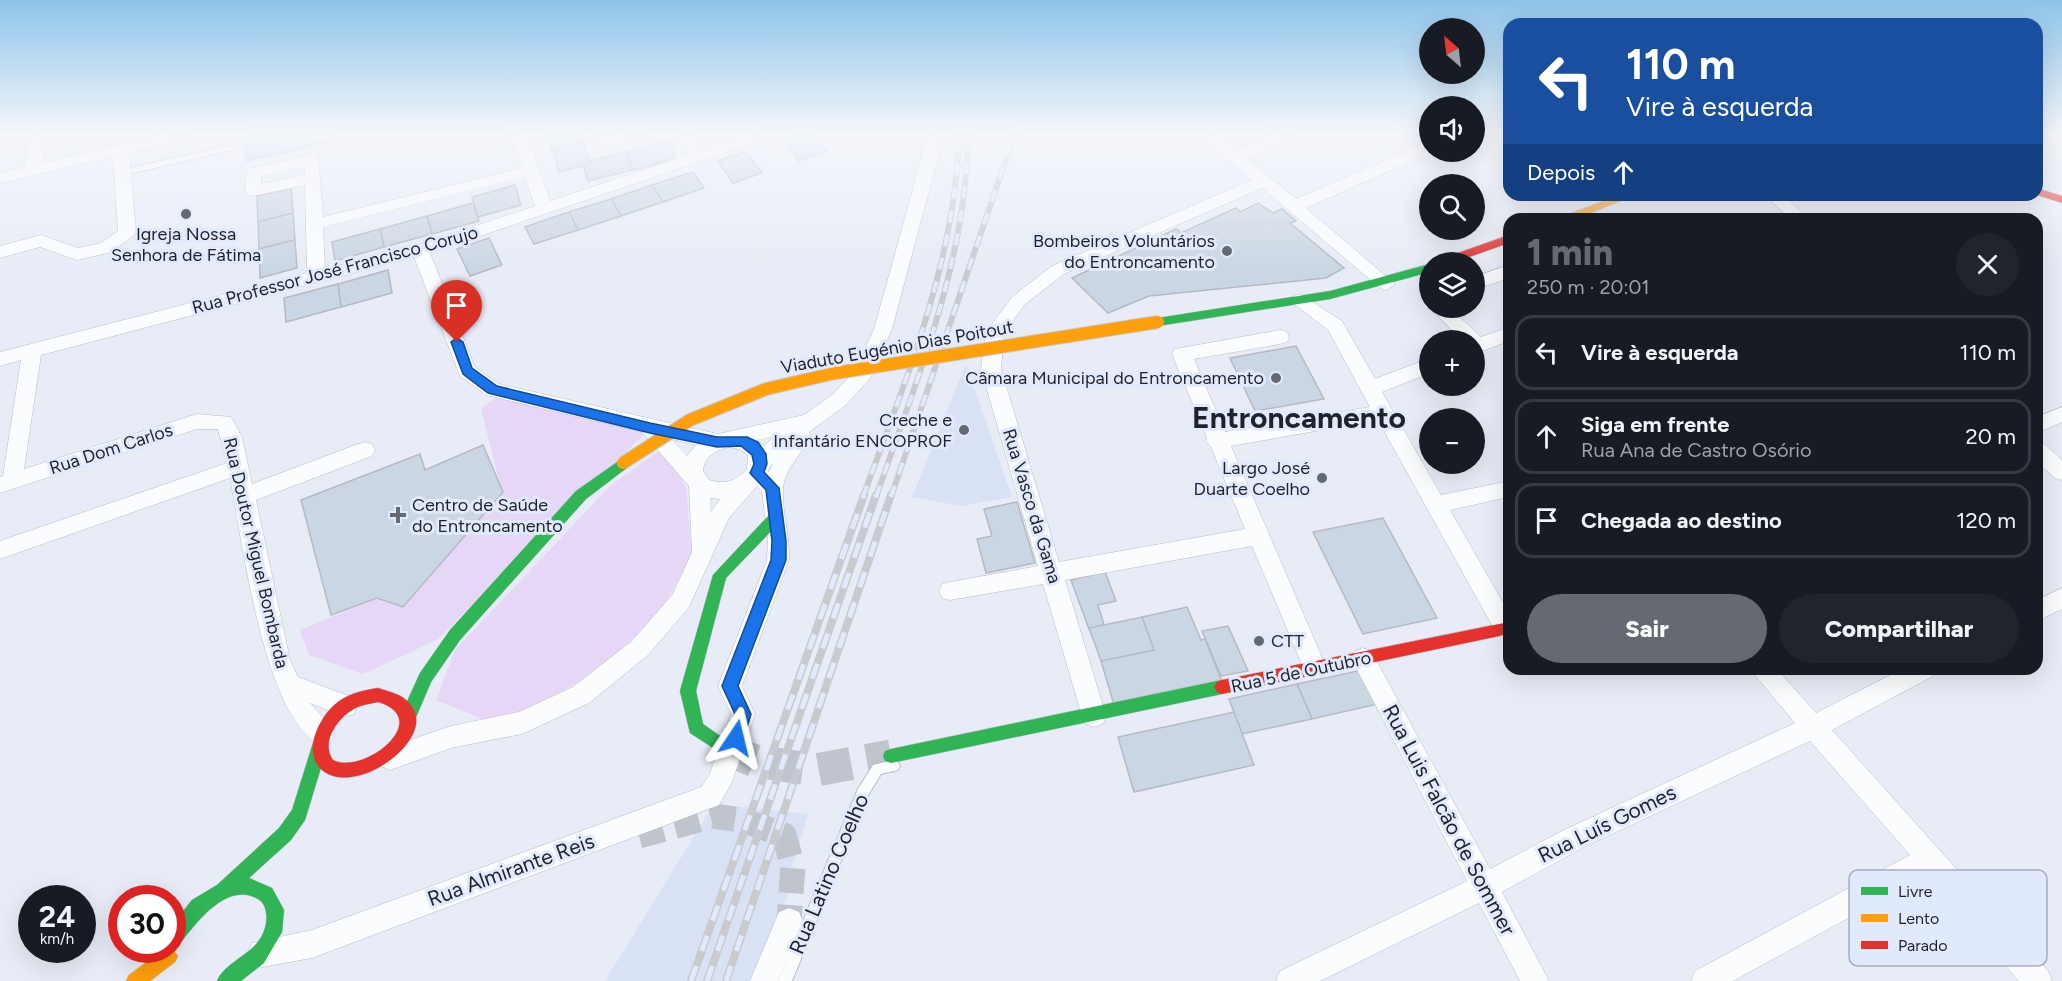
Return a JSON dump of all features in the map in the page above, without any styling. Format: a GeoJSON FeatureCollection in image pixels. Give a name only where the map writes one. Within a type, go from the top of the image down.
{"type":"FeatureCollection","features":[{"type":"Feature","properties":{"kind":"main road"},"geometry":{"type":"LineString","coordinates":[[2043,193],[2062,200]]}},
{"type":"Feature","properties":{"kind":"main road"},"geometry":{"type":"LineString","coordinates":[[1581,213],[1614,201]]}},
{"type":"Feature","properties":{"kind":"main road"},"geometry":{"type":"LineString","coordinates":[[1473,252],[1503,241]]}},
{"type":"Feature","properties":{"kind":"main road","name":"Viaduto Eugénio Dias Poitout"},"geometry":{"type":"LineString","coordinates":[[454,636],[581,495],[623,463],[690,420],[766,389],[835,373],[1336,294],[1386,284],[1419,272]]}},
{"type":"Feature","properties":{"kind":"main road"},"geometry":{"type":"LineString","coordinates":[[724,748],[696,728],[688,691],[720,575],[774,519]]}},
{"type":"Feature","properties":{"kind":"main road","name":"Rua 5 de Outubro"},"geometry":{"type":"LineString","coordinates":[[891,756],[1094,716],[1503,629]]}},
{"type":"Feature","properties":{"kind":"main road"},"geometry":{"type":"LineString","coordinates":[[415,668],[454,636]]}},
{"type":"Feature","properties":{"kind":"main road"},"geometry":{"type":"LineString","coordinates":[[348,782],[398,746],[425,678],[454,636]]}},
{"type":"Feature","properties":{"kind":"main road"},"geometry":{"type":"LineString","coordinates":[[186,919],[192,910],[224,890],[285,834],[299,814],[320,741],[331,719],[353,702],[389,684]]}},
{"type":"Feature","properties":{"kind":"main road"},"geometry":{"type":"LineString","coordinates":[[353,702],[378,695],[393,697],[404,705],[407,724]]}},
{"type":"Feature","properties":{"kind":"main road"},"geometry":{"type":"LineString","coordinates":[[320,741],[323,761],[334,770],[349,772],[376,764]]}},
{"type":"Feature","properties":{"kind":"main road"},"geometry":{"type":"LineString","coordinates":[[299,814],[318,801]]}},
{"type":"Feature","properties":{"kind":"main road"},"geometry":{"type":"LineString","coordinates":[[281,856],[285,834]]}},
{"type":"Feature","properties":{"kind":"main road"},"geometry":{"type":"LineString","coordinates":[[272,900],[276,878]]}},
{"type":"Feature","properties":{"kind":"main road"},"geometry":{"type":"LineString","coordinates":[[224,890],[253,887],[264,891],[272,900],[276,911],[276,924],[262,953],[236,979]]}},
{"type":"Feature","properties":{"kind":"main road"},"geometry":{"type":"LineString","coordinates":[[135,981],[162,963]]}},
{"type":"Feature","properties":{"kind":"street"},"geometry":{"type":"LineString","coordinates":[[0,252],[41,241],[77,254],[106,248],[127,233],[122,179]]}},
{"type":"Feature","properties":{"kind":"street"},"geometry":{"type":"LineString","coordinates":[[312,179],[316,277]]}},
{"type":"Feature","properties":{"kind":"street"},"geometry":{"type":"LineString","coordinates":[[315,224],[499,179]]}},
{"type":"Feature","properties":{"kind":"street"},"geometry":{"type":"LineString","coordinates":[[534,179],[544,208]]}},
{"type":"Feature","properties":{"kind":"street","name":"Rua Professor José Francisco Corujo"},"geometry":{"type":"LineString","coordinates":[[0,359],[420,250],[633,179]]}},
{"type":"Feature","properties":{"kind":"street"},"geometry":{"type":"LineString","coordinates":[[376,764],[451,737],[522,723],[581,694],[640,648],[681,600],[721,513],[780,443],[839,400],[861,377],[883,329],[924,179]]}},
{"type":"Feature","properties":{"kind":"street"},"geometry":{"type":"LineString","coordinates":[[1261,179],[1386,284]]}},
{"type":"Feature","properties":{"kind":"street"},"geometry":{"type":"LineString","coordinates":[[1295,206],[1356,179]]}},
{"type":"Feature","properties":{"kind":"street","name":"Rua Vasco da Gama"},"geometry":{"type":"LineString","coordinates":[[1094,716],[991,369],[995,332],[1019,300],[1058,270],[1264,181]]}},
{"type":"Feature","properties":{"kind":"street"},"geometry":{"type":"LineString","coordinates":[[1780,201],[1793,213]]}},
{"type":"Feature","properties":{"kind":"street"},"geometry":{"type":"LineString","coordinates":[[420,250],[467,371],[493,390],[650,428],[724,441],[743,441],[753,446],[759,454],[755,473],[722,491],[710,490],[696,480],[650,428]]}},
{"type":"Feature","properties":{"kind":"street"},"geometry":{"type":"LineString","coordinates":[[1485,280],[1503,273]]}},
{"type":"Feature","properties":{"kind":"street"},"geometry":{"type":"LineString","coordinates":[[1335,326],[1336,294]]}},
{"type":"Feature","properties":{"kind":"street"},"geometry":{"type":"LineString","coordinates":[[1300,300],[1335,326],[1382,412],[1503,619]]}},
{"type":"Feature","properties":{"kind":"street"},"geometry":{"type":"LineString","coordinates":[[1449,318],[1461,330]]}},
{"type":"Feature","properties":{"kind":"street"},"geometry":{"type":"LineString","coordinates":[[1485,341],[1503,336]]}},
{"type":"Feature","properties":{"kind":"street"},"geometry":{"type":"LineString","coordinates":[[1280,337],[1182,354],[1216,441],[1315,669]]}},
{"type":"Feature","properties":{"kind":"street"},"geometry":{"type":"LineString","coordinates":[[6,484],[32,351]]}},
{"type":"Feature","properties":{"kind":"street"},"geometry":{"type":"LineString","coordinates":[[1370,389],[1419,369]]}},
{"type":"Feature","properties":{"kind":"street"},"geometry":{"type":"LineString","coordinates":[[1216,441],[1382,412]]}},
{"type":"Feature","properties":{"kind":"street"},"geometry":{"type":"LineString","coordinates":[[2043,422],[2062,414]]}},
{"type":"Feature","properties":{"kind":"street"},"geometry":{"type":"LineString","coordinates":[[702,555],[696,480],[692,466],[697,456],[724,441],[813,418]]}},
{"type":"Feature","properties":{"kind":"street"},"geometry":{"type":"LineString","coordinates":[[774,519],[772,488],[787,456],[813,418]]}},
{"type":"Feature","properties":{"kind":"street","name":"Rua Dom Carlos"},"geometry":{"type":"LineString","coordinates":[[6,484],[197,421],[224,422]]}},
{"type":"Feature","properties":{"kind":"street","name":"Rua Doutor Miguel Bombarda"},"geometry":{"type":"LineString","coordinates":[[224,422],[232,437],[278,660],[303,715],[320,741]]}},
{"type":"Feature","properties":{"kind":"street"},"geometry":{"type":"LineString","coordinates":[[244,496],[365,450]]}},
{"type":"Feature","properties":{"kind":"street"},"geometry":{"type":"LineString","coordinates":[[2043,455],[2062,472]]}},
{"type":"Feature","properties":{"kind":"street"},"geometry":{"type":"LineString","coordinates":[[0,550],[238,467]]}},
{"type":"Feature","properties":{"kind":"street"},"geometry":{"type":"LineString","coordinates":[[755,473],[772,488]]}},
{"type":"Feature","properties":{"kind":"street"},"geometry":{"type":"LineString","coordinates":[[1436,504],[1503,490]]}},
{"type":"Feature","properties":{"kind":"street","name":"Rua Almirante Reis"},"geometry":{"type":"LineString","coordinates":[[312,944],[710,796],[719,782],[743,714],[730,686],[778,560],[779,541],[774,519]]}},
{"type":"Feature","properties":{"kind":"street"},"geometry":{"type":"LineString","coordinates":[[950,591],[1257,536]]}},
{"type":"Feature","properties":{"kind":"street"},"geometry":{"type":"LineString","coordinates":[[2043,608],[2062,598]]}},
{"type":"Feature","properties":{"kind":"street","name":"Rua Luis Falcão de Sommer"},"geometry":{"type":"LineString","coordinates":[[1363,658],[1535,981]]}},
{"type":"Feature","properties":{"kind":"street"},"geometry":{"type":"LineString","coordinates":[[1767,675],[1941,870]]}},
{"type":"Feature","properties":{"kind":"street","name":"Rua Luís Gomes"},"geometry":{"type":"LineString","coordinates":[[1307,978],[1573,839],[1813,727],[1913,675]]}},
{"type":"Feature","properties":{"kind":"street"},"geometry":{"type":"LineString","coordinates":[[288,684],[353,702]]}},
{"type":"Feature","properties":{"kind":"street"},"geometry":{"type":"LineString","coordinates":[[407,724],[451,737]]}},
{"type":"Feature","properties":{"kind":"street","name":"Rua Almirante Reis"},"geometry":{"type":"LineString","coordinates":[[262,953],[375,934],[639,836]]}},
{"type":"Feature","properties":{"kind":"street"},"geometry":{"type":"LineString","coordinates":[[1909,870],[1931,858]]}},
{"type":"Feature","properties":{"kind":"street"},"geometry":{"type":"LineString","coordinates":[[1705,981],[1849,903]]}},
{"type":"Feature","properties":{"kind":"street","name":"Rua Latino Coelho"},"geometry":{"type":"LineString","coordinates":[[764,981],[789,922]]}},
{"type":"Feature","properties":{"kind":"street"},"geometry":{"type":"LineString","coordinates":[[2025,966],[2038,981]]}},
{"type":"Feature","properties":{"kind":"lane","name":"Rua 5 de Outubro"},"geometry":{"type":"LineString","coordinates":[[877,769],[1072,729],[1094,716]]}},
{"type":"Feature","properties":{"kind":"lane","name":"Rua Latino Coelho"},"geometry":{"type":"LineString","coordinates":[[785,981],[862,793],[877,769]]}},
{"type":"Feature","properties":{"kind":"shaded area","name":"Creche e Infantário ENCOPROF"},"geometry":{"type":"Polygon","coordinates":[[[966,364],[1012,497],[961,506],[912,497],[966,364]]]}},
{"type":"Feature","properties":{"kind":"shaded area"},"geometry":{"type":"Polygon","coordinates":[[[502,393],[650,428],[437,640],[363,674],[309,655],[300,630],[377,598],[403,607],[502,492],[481,409],[502,393]]]}},
{"type":"Feature","properties":{"kind":"shaded area"},"geometry":{"type":"Polygon","coordinates":[[[660,450],[674,465],[686,488],[692,555],[660,613],[599,670],[524,713],[485,720],[436,700],[455,650],[609,487],[660,450]]]}},
{"type":"Feature","properties":{"kind":"shaded area"},"geometry":{"type":"Polygon","coordinates":[[[714,804],[808,814],[791,870],[787,898],[753,981],[605,981],[714,804]]]}},
{"type":"Feature","properties":{"kind":"building"},"geometry":{"type":"Polygon","coordinates":[[[672,179],[698,179],[704,188],[663,202],[652,185],[672,179]]]}},
{"type":"Feature","properties":{"kind":"building"},"geometry":{"type":"Polygon","coordinates":[[[730,179],[745,179],[733,183],[730,179]]]}},
{"type":"Feature","properties":{"kind":"building"},"geometry":{"type":"Polygon","coordinates":[[[515,185],[521,205],[478,217],[472,197],[515,185]]]}},
{"type":"Feature","properties":{"kind":"building"},"geometry":{"type":"Polygon","coordinates":[[[652,185],[663,202],[621,216],[611,199],[652,185]]]}},
{"type":"Feature","properties":{"kind":"building"},"geometry":{"type":"Polygon","coordinates":[[[291,188],[293,213],[258,222],[257,196],[291,188]]]}},
{"type":"Feature","properties":{"kind":"building"},"geometry":{"type":"Polygon","coordinates":[[[611,199],[621,216],[578,230],[569,212],[611,199]]]}},
{"type":"Feature","properties":{"kind":"building"},"geometry":{"type":"Polygon","coordinates":[[[473,203],[479,221],[432,234],[427,216],[473,203]]]}},
{"type":"Feature","properties":{"kind":"building","name":"Bombeiros Voluntários do Entroncamento"},"geometry":{"type":"Polygon","coordinates":[[[1258,203],[1273,213],[1282,209],[1296,221],[1290,223],[1344,268],[1326,278],[1149,296],[1108,313],[1072,278],[1176,229],[1181,233],[1236,208],[1240,212],[1258,203]]]}},
{"type":"Feature","properties":{"kind":"building"},"geometry":{"type":"Polygon","coordinates":[[[569,212],[578,230],[534,244],[525,227],[569,212]]]}},
{"type":"Feature","properties":{"kind":"building"},"geometry":{"type":"Polygon","coordinates":[[[293,213],[295,240],[259,249],[258,222],[293,213]]]}},
{"type":"Feature","properties":{"kind":"building"},"geometry":{"type":"Polygon","coordinates":[[[427,216],[432,234],[384,247],[380,229],[427,216]]]}},
{"type":"Feature","properties":{"kind":"building"},"geometry":{"type":"Polygon","coordinates":[[[380,229],[384,247],[335,261],[332,242],[380,229]]]}},
{"type":"Feature","properties":{"kind":"building"},"geometry":{"type":"Polygon","coordinates":[[[489,238],[502,265],[470,276],[457,249],[489,238]]]}},
{"type":"Feature","properties":{"kind":"building"},"geometry":{"type":"Polygon","coordinates":[[[295,240],[297,268],[260,278],[259,249],[295,240]]]}},
{"type":"Feature","properties":{"kind":"building"},"geometry":{"type":"Polygon","coordinates":[[[388,270],[392,293],[341,307],[338,284],[388,270]]]}},
{"type":"Feature","properties":{"kind":"building"},"geometry":{"type":"Polygon","coordinates":[[[338,284],[341,307],[286,322],[284,298],[338,284]]]}},
{"type":"Feature","properties":{"kind":"building","name":"Câmara Municipal do Entroncamento"},"geometry":{"type":"Polygon","coordinates":[[[1296,346],[1324,399],[1255,411],[1230,358],[1296,346]]]}},
{"type":"Feature","properties":{"kind":"building"},"geometry":{"type":"Polygon","coordinates":[[[483,445],[503,492],[403,607],[377,598],[331,615],[301,500],[420,454],[425,470],[483,445]]]}},
{"type":"Feature","properties":{"kind":"building"},"geometry":{"type":"Polygon","coordinates":[[[1017,502],[1035,563],[986,573],[977,539],[992,536],[984,509],[1017,502]]]}},
{"type":"Feature","properties":{"kind":"building"},"geometry":{"type":"Polygon","coordinates":[[[1383,518],[1437,618],[1363,634],[1313,532],[1383,518]]]}},
{"type":"Feature","properties":{"kind":"building"},"geometry":{"type":"Polygon","coordinates":[[[1105,572],[1116,601],[1098,605],[1104,625],[1089,629],[1071,580],[1105,572]]]}},
{"type":"Feature","properties":{"kind":"building"},"geometry":{"type":"Polygon","coordinates":[[[1187,607],[1201,640],[1205,639],[1223,684],[1114,705],[1101,661],[1154,650],[1142,617],[1187,607]]]}},
{"type":"Feature","properties":{"kind":"building"},"geometry":{"type":"Polygon","coordinates":[[[1142,617],[1154,650],[1101,661],[1089,628],[1142,617]]]}},
{"type":"Feature","properties":{"kind":"building"},"geometry":{"type":"Polygon","coordinates":[[[1228,626],[1248,671],[1221,676],[1202,631],[1228,626]]]}},
{"type":"Feature","properties":{"kind":"building"},"geometry":{"type":"Polygon","coordinates":[[[1362,670],[1378,704],[1312,719],[1297,684],[1362,670]]]}},
{"type":"Feature","properties":{"kind":"building"},"geometry":{"type":"Polygon","coordinates":[[[1297,684],[1312,719],[1242,734],[1229,699],[1297,684]]]}},
{"type":"Feature","properties":{"kind":"building"},"geometry":{"type":"Polygon","coordinates":[[[1234,712],[1254,765],[1134,792],[1118,737],[1234,712]]]}},
{"type":"Feature","properties":{"kind":"tunnel"},"geometry":{"type":"LineString","coordinates":[[724,748],[755,761],[816,770],[891,756]]}},
{"type":"Feature","properties":{"kind":"tunnel"},"geometry":{"type":"LineString","coordinates":[[639,836],[713,816],[742,820],[784,835],[793,867],[789,922]]}},
{"type":"Feature","properties":{"kind":"railway"},"geometry":{"type":"LineString","coordinates":[[863,497],[926,318],[949,227],[956,179]]}},
{"type":"Feature","properties":{"kind":"railway"},"geometry":{"type":"LineString","coordinates":[[876,497],[937,318],[959,227],[965,179]]}},
{"type":"Feature","properties":{"kind":"railway"},"geometry":{"type":"LineString","coordinates":[[891,497],[999,179]]}},
{"type":"Feature","properties":{"kind":"railway"},"geometry":{"type":"LineString","coordinates":[[691,981],[864,495]]}},
{"type":"Feature","properties":{"kind":"railway"},"geometry":{"type":"LineString","coordinates":[[707,981],[876,495]]}},
{"type":"Feature","properties":{"kind":"railway"},"geometry":{"type":"LineString","coordinates":[[726,981],[891,495]]}},
{"type":"Feature","properties":{"kind":"traffic: fast"},"geometry":{"type":"LineString","coordinates":[[1158,322],[1330,295],[1419,271]]}},
{"type":"Feature","properties":{"kind":"traffic: fast"},"geometry":{"type":"LineString","coordinates":[[408,717],[425,678],[455,635],[581,495],[623,463]]}},
{"type":"Feature","properties":{"kind":"traffic: fast"},"geometry":{"type":"LineString","coordinates":[[724,748],[696,728],[688,691],[720,575],[774,519]]}},
{"type":"Feature","properties":{"kind":"traffic: fast"},"geometry":{"type":"LineString","coordinates":[[891,756],[1222,687]]}},
{"type":"Feature","properties":{"kind":"traffic: fast"},"geometry":{"type":"LineString","coordinates":[[223,890],[285,834],[299,814],[319,748]]}},
{"type":"Feature","properties":{"kind":"traffic: fast"},"geometry":{"type":"LineString","coordinates":[[186,922],[199,906],[225,889],[248,886],[266,894],[275,910],[274,932],[258,956],[226,981]]}},
{"type":"Feature","properties":{"kind":"traffic: slow"},"geometry":{"type":"LineString","coordinates":[[1581,213],[1614,201]]}},
{"type":"Feature","properties":{"kind":"traffic: slow"},"geometry":{"type":"LineString","coordinates":[[623,463],[690,420],[766,389],[835,373],[1158,322]]}},
{"type":"Feature","properties":{"kind":"traffic: slow"},"geometry":{"type":"LineString","coordinates":[[135,981],[159,963]]}},
{"type":"Feature","properties":{"kind":"traffic: jam"},"geometry":{"type":"LineString","coordinates":[[2043,193],[2062,200]]}},
{"type":"Feature","properties":{"kind":"traffic: jam"},"geometry":{"type":"LineString","coordinates":[[1473,252],[1503,241]]}},
{"type":"Feature","properties":{"kind":"traffic: jam"},"geometry":{"type":"LineString","coordinates":[[1222,687],[1503,629]]}},
{"type":"Feature","properties":{"kind":"traffic: jam"},"geometry":{"type":"LineString","coordinates":[[378,695],[396,701],[406,710],[408,722],[404,735],[381,759],[366,767],[351,771],[337,770],[327,765],[320,749],[321,740],[330,721],[343,707],[360,699],[378,695]]}},
{"type":"Feature","properties":{"kind":"place","name":"Igreja Nossa Senhora de Fátima"},"geometry":{"type":"Point","coordinates":[186,214]}},
{"type":"Feature","properties":{"kind":"place","name":"Bombeiros Voluntários do Entroncamento"},"geometry":{"type":"Point","coordinates":[1227,251]}},
{"type":"Feature","properties":{"kind":"place","name":"Câmara Municipal do Entroncamento"},"geometry":{"type":"Point","coordinates":[1276,378]}},
{"type":"Feature","properties":{"kind":"place","name":"Creche e Infantário ENCOPROF"},"geometry":{"type":"Point","coordinates":[964,430]}},
{"type":"Feature","properties":{"kind":"place","name":"Largo José Duarte Coelho"},"geometry":{"type":"Point","coordinates":[1322,478]}},
{"type":"Feature","properties":{"kind":"place","name":"Centro de Saúde do Entroncamento"},"geometry":{"type":"Point","coordinates":[398,515]}},
{"type":"Feature","properties":{"kind":"place","name":"CTT"},"geometry":{"type":"Point","coordinates":[1259,641]}},
{"type":"Feature","properties":{"kind":"district","name":"Entroncamento"},"geometry":{"type":"Point","coordinates":[1299,418]}},
{"type":"Feature","properties":{"kind":"route"},"geometry":{"type":"LineString","coordinates":[[457,342],[467,371],[493,390],[717,442],[730,439],[743,441],[753,446],[759,454],[760,464],[757,473],[772,488],[774,519],[779,541],[778,560],[730,686],[743,714],[736,738]]}}]}
